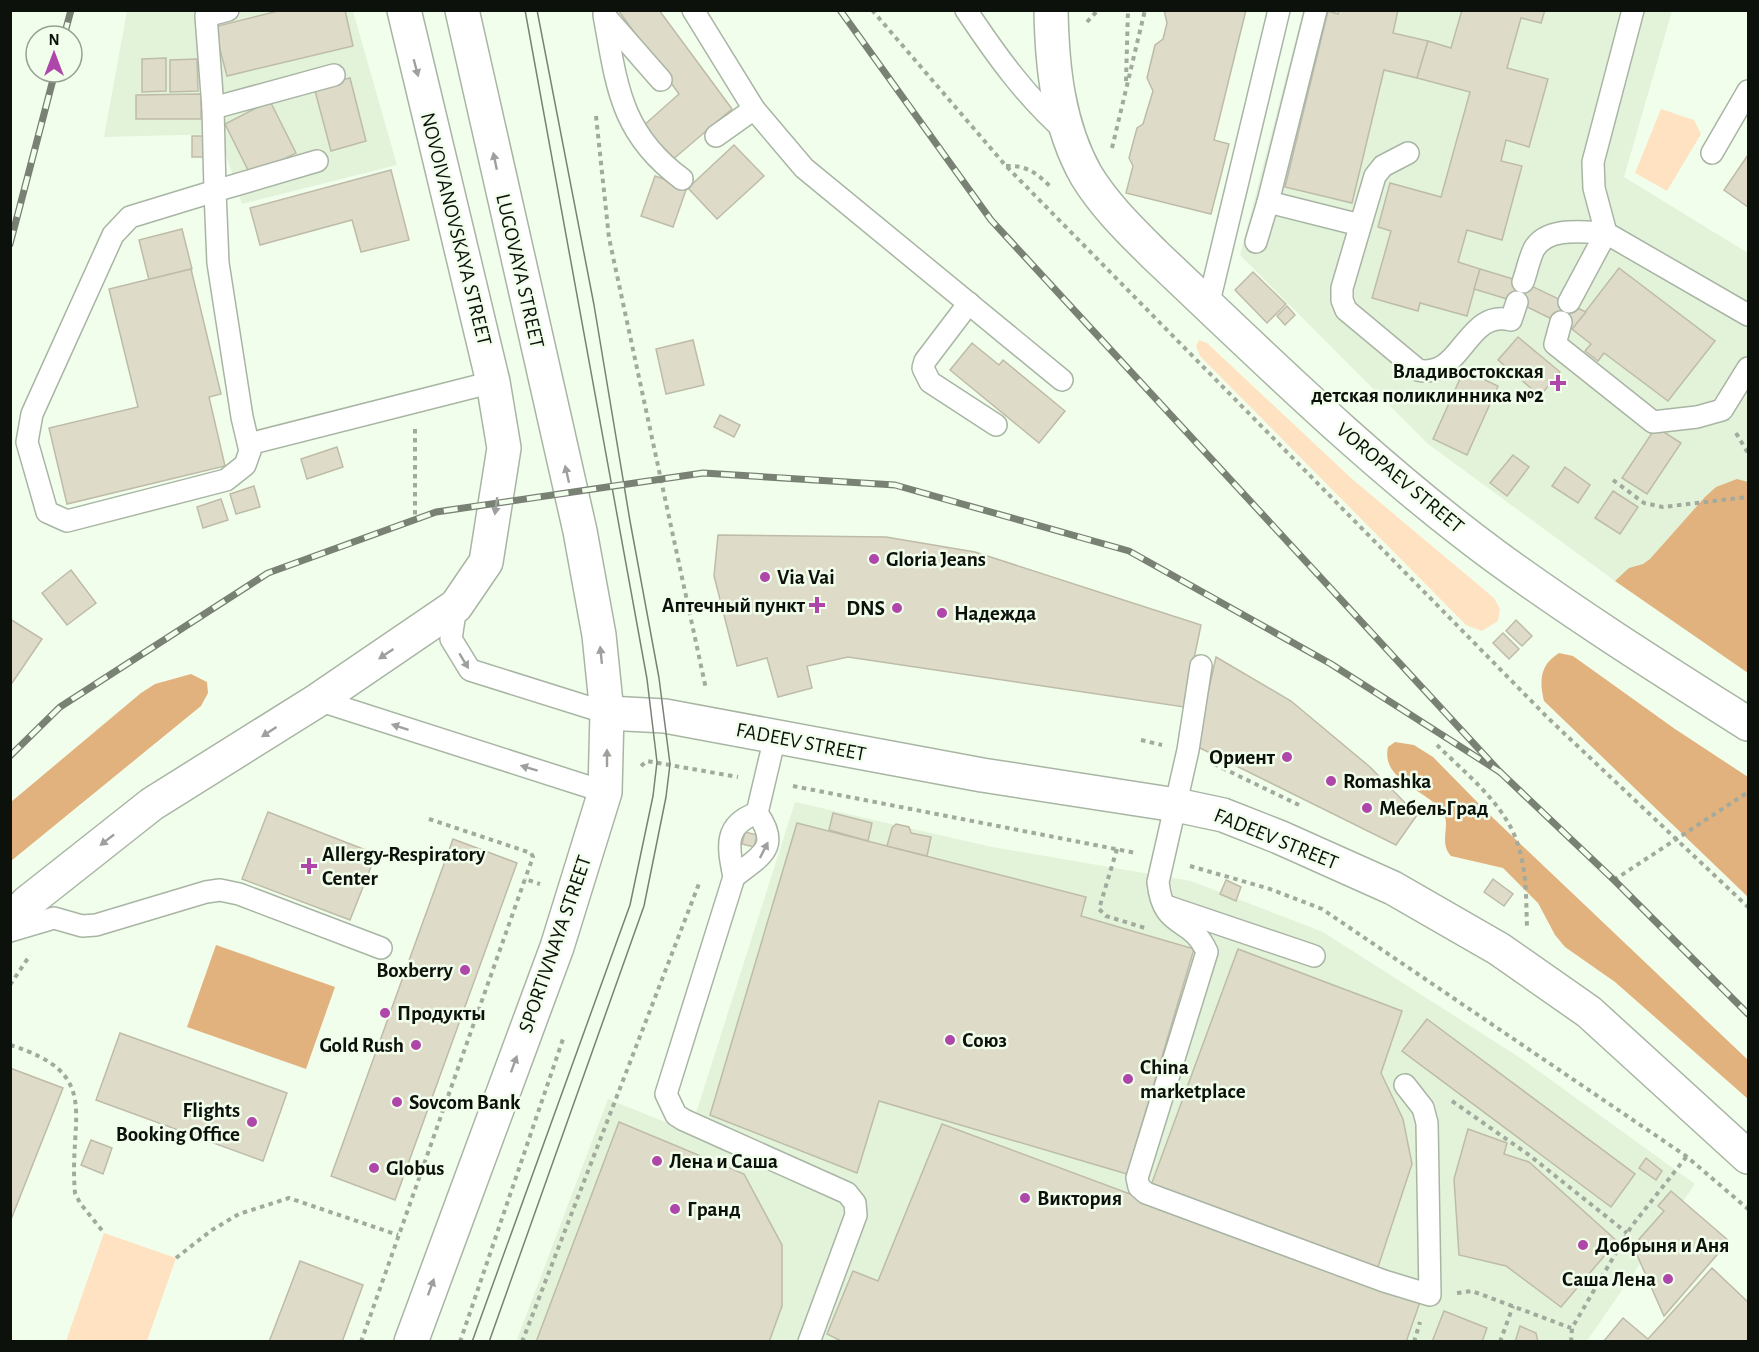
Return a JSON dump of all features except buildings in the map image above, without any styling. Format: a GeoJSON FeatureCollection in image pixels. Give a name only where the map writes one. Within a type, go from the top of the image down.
{"type":"FeatureCollection","features":[{"type":"Feature","properties":{"kind":"main road","name":"NOVOIVANOVSKAYA STREET"},"geometry":{"type":"LineString","coordinates":[[404,10],[493,382],[504,448],[486,562],[456,606]]}},
{"type":"Feature","properties":{"kind":"main road","name":"LUGOVAYA STREET"},"geometry":{"type":"LineString","coordinates":[[462,10],[580,531]]}},
{"type":"Feature","properties":{"kind":"main road","name":"VOROPAEV STREET"},"geometry":{"type":"LineString","coordinates":[[1052,10],[1056,83],[1067,134],[1087,176],[1124,223],[1357,444],[1494,555],[1611,637],[1749,724]]}},
{"type":"Feature","properties":{"kind":"main road","name":"SPORTIVNAYA STREET"},"geometry":{"type":"LineString","coordinates":[[411,1341],[557,947],[605,792],[607,713],[599,635],[580,531]]}},
{"type":"Feature","properties":{"kind":"main road"},"geometry":{"type":"LineString","coordinates":[[10,920],[28,902],[152,804],[318,700],[456,606]]}},
{"type":"Feature","properties":{"kind":"main road","name":"FADEEV STREET"},"geometry":{"type":"LineString","coordinates":[[607,713],[665,717],[982,775],[1176,805],[1224,815],[1393,888],[1499,949],[1589,1012],[1749,1158]]}},
{"type":"Feature","properties":{"kind":"lane"},"geometry":{"type":"LineString","coordinates":[[228,10],[205,13],[213,108],[215,191],[218,263],[242,417],[249,444],[244,465],[226,480],[67,521],[47,513],[27,442],[32,414],[113,235],[130,217],[215,191],[317,161]]}},
{"type":"Feature","properties":{"kind":"lane"},"geometry":{"type":"LineString","coordinates":[[693,10],[754,109],[804,168],[1062,380]]}},
{"type":"Feature","properties":{"kind":"lane"},"geometry":{"type":"LineString","coordinates":[[966,10],[1016,82],[1038,108],[1067,134]]}},
{"type":"Feature","properties":{"kind":"lane"},"geometry":{"type":"LineString","coordinates":[[1209,306],[1212,281],[1279,10]]}},
{"type":"Feature","properties":{"kind":"lane"},"geometry":{"type":"LineString","coordinates":[[1256,242],[1316,10]]}},
{"type":"Feature","properties":{"kind":"lane"},"geometry":{"type":"LineString","coordinates":[[1569,302],[1606,232],[1594,188],[1593,162],[1633,10]]}},
{"type":"Feature","properties":{"kind":"lane"},"geometry":{"type":"LineString","coordinates":[[603,13],[661,80]]}},
{"type":"Feature","properties":{"kind":"lane"},"geometry":{"type":"LineString","coordinates":[[603,13],[618,93],[624,110],[652,151],[665,166],[682,179]]}},
{"type":"Feature","properties":{"kind":"lane"},"geometry":{"type":"LineString","coordinates":[[213,108],[334,75]]}},
{"type":"Feature","properties":{"kind":"lane"},"geometry":{"type":"LineString","coordinates":[[1712,153],[1749,91]]}},
{"type":"Feature","properties":{"kind":"lane"},"geometry":{"type":"LineString","coordinates":[[716,135],[754,109]]}},
{"type":"Feature","properties":{"kind":"lane"},"geometry":{"type":"LineString","coordinates":[[1408,153],[1383,166],[1375,176],[1342,288],[1342,300],[1346,310],[1418,370],[1429,373],[1440,368],[1456,355],[1486,321],[1495,317],[1511,320],[1535,248],[1554,234],[1606,232],[1749,315]]}},
{"type":"Feature","properties":{"kind":"lane"},"geometry":{"type":"LineString","coordinates":[[1268,202],[1360,225]]}},
{"type":"Feature","properties":{"kind":"lane"},"geometry":{"type":"LineString","coordinates":[[969,303],[925,361],[923,368],[930,382],[996,425]]}},
{"type":"Feature","properties":{"kind":"lane"},"geometry":{"type":"LineString","coordinates":[[1561,322],[1555,344],[1653,423],[1697,417],[1722,410],[1749,368]]}},
{"type":"Feature","properties":{"kind":"lane"},"geometry":{"type":"LineString","coordinates":[[249,444],[493,382]]}},
{"type":"Feature","properties":{"kind":"lane"},"geometry":{"type":"LineString","coordinates":[[456,606],[451,639],[470,670],[607,713]]}},
{"type":"Feature","properties":{"kind":"lane"},"geometry":{"type":"LineString","coordinates":[[1201,666],[1176,805],[1158,882],[1160,903],[1171,918],[1194,932],[1207,952],[1137,1178],[1139,1187],[1157,1197],[1384,1281],[1430,1295],[1427,1123],[1423,1108],[1405,1085]]}},
{"type":"Feature","properties":{"kind":"lane"},"geometry":{"type":"LineString","coordinates":[[318,700],[605,792]]}},
{"type":"Feature","properties":{"kind":"lane"},"geometry":{"type":"LineString","coordinates":[[790,740],[757,813],[744,818],[734,828],[729,852],[734,877],[666,1094],[676,1114],[684,1120],[848,1193],[855,1203],[856,1215],[809,1341]]}},
{"type":"Feature","properties":{"kind":"lane"},"geometry":{"type":"LineString","coordinates":[[734,877],[757,861],[765,852],[768,833],[757,813]]}},
{"type":"Feature","properties":{"kind":"lane"},"geometry":{"type":"LineString","coordinates":[[10,931],[54,918],[82,926],[96,925],[182,898],[220,890],[238,894],[381,948]]}},
{"type":"Feature","properties":{"kind":"lane"},"geometry":{"type":"LineString","coordinates":[[1160,903],[1314,956]]}},
{"type":"Feature","properties":{"kind":"path"},"geometry":{"type":"LineString","coordinates":[[872,10],[1006,166],[1549,719],[1749,907]]}},
{"type":"Feature","properties":{"kind":"path"},"geometry":{"type":"LineString","coordinates":[[1087,22],[1098,10]]}},
{"type":"Feature","properties":{"kind":"path"},"geometry":{"type":"LineString","coordinates":[[1126,90],[1128,10]]}},
{"type":"Feature","properties":{"kind":"path"},"geometry":{"type":"LineString","coordinates":[[1110,158],[1145,10]]}},
{"type":"Feature","properties":{"kind":"path"},"geometry":{"type":"LineString","coordinates":[[596,110],[609,238],[701,672],[708,693]]}},
{"type":"Feature","properties":{"kind":"path"},"geometry":{"type":"LineString","coordinates":[[415,401],[415,519]]}},
{"type":"Feature","properties":{"kind":"path"},"geometry":{"type":"LineString","coordinates":[[1613,480],[1644,502],[1663,507],[1749,497]]}},
{"type":"Feature","properties":{"kind":"path"},"geometry":{"type":"LineString","coordinates":[[790,740],[798,787]]}},
{"type":"Feature","properties":{"kind":"path"},"geometry":{"type":"LineString","coordinates":[[1437,745],[1498,807],[1518,843],[1526,885],[1527,934]]}},
{"type":"Feature","properties":{"kind":"path"},"geometry":{"type":"LineString","coordinates":[[639,777],[644,763],[657,762],[741,777],[736,788]]}},
{"type":"Feature","properties":{"kind":"path"},"geometry":{"type":"LineString","coordinates":[[1614,880],[1749,792]]}},
{"type":"Feature","properties":{"kind":"path"},"geometry":{"type":"LineString","coordinates":[[361,1341],[533,857],[531,853],[429,819]]}},
{"type":"Feature","properties":{"kind":"path"},"geometry":{"type":"LineString","coordinates":[[1108,877],[1117,849]]}},
{"type":"Feature","properties":{"kind":"path"},"geometry":{"type":"LineString","coordinates":[[522,1341],[702,876]]}},
{"type":"Feature","properties":{"kind":"path"},"geometry":{"type":"LineString","coordinates":[[525,879],[573,894]]}},
{"type":"Feature","properties":{"kind":"path"},"geometry":{"type":"LineString","coordinates":[[460,1341],[565,1033]]}},
{"type":"Feature","properties":{"kind":"path"},"geometry":{"type":"LineString","coordinates":[[10,1045],[54,1063],[67,1075],[76,1094],[75,1193],[80,1203],[105,1233]]}},
{"type":"Feature","properties":{"kind":"path"},"geometry":{"type":"LineString","coordinates":[[1444,1096],[1529,1155],[1627,1233]]}},
{"type":"Feature","properties":{"kind":"path"},"geometry":{"type":"LineString","coordinates":[[1571,1341],[1572,1328],[1627,1233],[1671,1173]]}},
{"type":"Feature","properties":{"kind":"path"},"geometry":{"type":"LineString","coordinates":[[176,1258],[212,1230],[239,1214],[289,1197],[398,1236]]}},
{"type":"Feature","properties":{"kind":"path"},"geometry":{"type":"LineString","coordinates":[[1430,1295],[1472,1291],[1572,1328]]}},
{"type":"Feature","properties":{"kind":"path"},"geometry":{"type":"LineString","coordinates":[[1500,1341],[1513,1306]]}},
{"type":"Feature","properties":{"kind":"shaded area"},"geometry":{"type":"Polygon","coordinates":[[[127,11],[353,11],[397,165],[242,204],[219,134],[104,137],[127,11]]]}},
{"type":"Feature","properties":{"kind":"shaded area","name":"Владивостокская детская поликлинника №2"},"geometry":{"type":"Polygon","coordinates":[[[1303,11],[1672,11],[1624,177],[1748,253],[1748,673],[1615,581],[1428,444],[1240,255],[1303,11]]]}},
{"type":"Feature","properties":{"kind":"shaded area"},"geometry":{"type":"Polygon","coordinates":[[[1661,109],[1694,120],[1701,134],[1667,191],[1635,173],[1661,109]]]}},
{"type":"Feature","properties":{"kind":"shaded area"},"geometry":{"type":"Polygon","coordinates":[[[1199,340],[1207,343],[1351,478],[1494,598],[1500,609],[1498,621],[1482,631],[1466,625],[1200,356],[1196,346],[1199,340]]]}},
{"type":"Feature","properties":{"kind":"shaded area"},"geometry":{"type":"Polygon","coordinates":[[[1737,479],[1748,482],[1748,673],[1615,581],[1629,568],[1643,564],[1650,559],[1716,487],[1737,479]]]}},
{"type":"Feature","properties":{"kind":"shaded area"},"geometry":{"type":"Polygon","coordinates":[[[1559,653],[1573,656],[1675,729],[1748,777],[1748,897],[1544,701],[1542,674],[1548,663],[1559,653]]]}},
{"type":"Feature","properties":{"kind":"shaded area"},"geometry":{"type":"Polygon","coordinates":[[[191,674],[207,682],[208,693],[201,706],[11,861],[11,802],[141,693],[155,684],[191,674]]]}},
{"type":"Feature","properties":{"kind":"shaded area"},"geometry":{"type":"Polygon","coordinates":[[[1395,742],[1414,745],[1433,757],[1490,815],[1748,1060],[1748,1099],[1615,982],[1565,947],[1555,935],[1538,903],[1503,868],[1451,856],[1445,844],[1446,819],[1444,813],[1432,801],[1405,782],[1391,767],[1387,758],[1388,747],[1395,742]]]}},
{"type":"Feature","properties":{"kind":"shaded area","name":"China marketplace"},"geometry":{"type":"Polygon","coordinates":[[[795,802],[992,847],[1191,881],[1323,932],[1522,1059],[1695,1184],[1587,1341],[516,1342],[608,1099],[690,1132],[795,802]]]}},
{"type":"Feature","properties":{"kind":"shaded area"},"geometry":{"type":"Polygon","coordinates":[[[216,945],[335,987],[306,1069],[187,1027],[216,945]]]}},
{"type":"Feature","properties":{"kind":"shaded area"},"geometry":{"type":"Polygon","coordinates":[[[104,1233],[176,1258],[147,1341],[66,1341],[104,1233]]]}},
{"type":"Feature","properties":{"kind":"tram line"},"geometry":{"type":"LineString","coordinates":[[472,1342],[630,905],[653,796],[657,762],[647,679],[525,10]]}},
{"type":"Feature","properties":{"kind":"tram line"},"geometry":{"type":"LineString","coordinates":[[489,1342],[644,906],[666,797],[670,764],[659,678],[594,305],[537,10]]}},
{"type":"Feature","properties":{"kind":"railway"},"geometry":{"type":"LineString","coordinates":[[67,24],[71,10]]}},
{"type":"Feature","properties":{"kind":"railway"},"geometry":{"type":"LineString","coordinates":[[840,10],[991,220],[1500,772],[1614,880],[1748,1014]]}},
{"type":"Feature","properties":{"kind":"railway"},"geometry":{"type":"LineString","coordinates":[[10,244],[52,84]]}},
{"type":"Feature","properties":{"kind":"railway"},"geometry":{"type":"LineString","coordinates":[[10,756],[60,707],[268,573],[436,512],[703,473],[895,485],[1129,551],[1331,664],[1500,772]]}},
{"type":"Feature","properties":{"kind":"place","name":"Владивостокская детская поликлинника №2"},"geometry":{"type":"Point","coordinates":[1558,383]}},
{"type":"Feature","properties":{"kind":"place","name":"Gloria Jeans"},"geometry":{"type":"Point","coordinates":[874,559]}},
{"type":"Feature","properties":{"kind":"place","name":"Via Vai"},"geometry":{"type":"Point","coordinates":[765,577]}},
{"type":"Feature","properties":{"kind":"place","name":"Аптечный пункт"},"geometry":{"type":"Point","coordinates":[817,605]}},
{"type":"Feature","properties":{"kind":"place","name":"DNS"},"geometry":{"type":"Point","coordinates":[897,608]}},
{"type":"Feature","properties":{"kind":"place","name":"Надежда"},"geometry":{"type":"Point","coordinates":[942,613]}},
{"type":"Feature","properties":{"kind":"place","name":"Ориент"},"geometry":{"type":"Point","coordinates":[1287,757]}},
{"type":"Feature","properties":{"kind":"place","name":"Romashka"},"geometry":{"type":"Point","coordinates":[1331,781]}},
{"type":"Feature","properties":{"kind":"place","name":"МебельГрад"},"geometry":{"type":"Point","coordinates":[1367,808]}},
{"type":"Feature","properties":{"kind":"place","name":"Allergy-Respiratory Center"},"geometry":{"type":"Point","coordinates":[309,866]}},
{"type":"Feature","properties":{"kind":"place","name":"Boxberry"},"geometry":{"type":"Point","coordinates":[465,970]}},
{"type":"Feature","properties":{"kind":"place","name":"Продукты"},"geometry":{"type":"Point","coordinates":[385,1013]}},
{"type":"Feature","properties":{"kind":"place","name":"Союз"},"geometry":{"type":"Point","coordinates":[950,1040]}},
{"type":"Feature","properties":{"kind":"place","name":"Gold Rush"},"geometry":{"type":"Point","coordinates":[416,1045]}},
{"type":"Feature","properties":{"kind":"place","name":"China marketplace"},"geometry":{"type":"Point","coordinates":[1128,1079]}},
{"type":"Feature","properties":{"kind":"place","name":"Sovcom Bank"},"geometry":{"type":"Point","coordinates":[397,1102]}},
{"type":"Feature","properties":{"kind":"place","name":"Flights Booking Office"},"geometry":{"type":"Point","coordinates":[252,1122]}},
{"type":"Feature","properties":{"kind":"place","name":"Лена и Саша"},"geometry":{"type":"Point","coordinates":[657,1161]}},
{"type":"Feature","properties":{"kind":"place","name":"Globus"},"geometry":{"type":"Point","coordinates":[374,1168]}},
{"type":"Feature","properties":{"kind":"place","name":"Виктория"},"geometry":{"type":"Point","coordinates":[1025,1198]}},
{"type":"Feature","properties":{"kind":"place","name":"Гранд"},"geometry":{"type":"Point","coordinates":[675,1209]}},
{"type":"Feature","properties":{"kind":"place","name":"Добрыня и Аня"},"geometry":{"type":"Point","coordinates":[1583,1245]}},
{"type":"Feature","properties":{"kind":"place","name":"Саша Лена"},"geometry":{"type":"Point","coordinates":[1668,1279]}}]}
